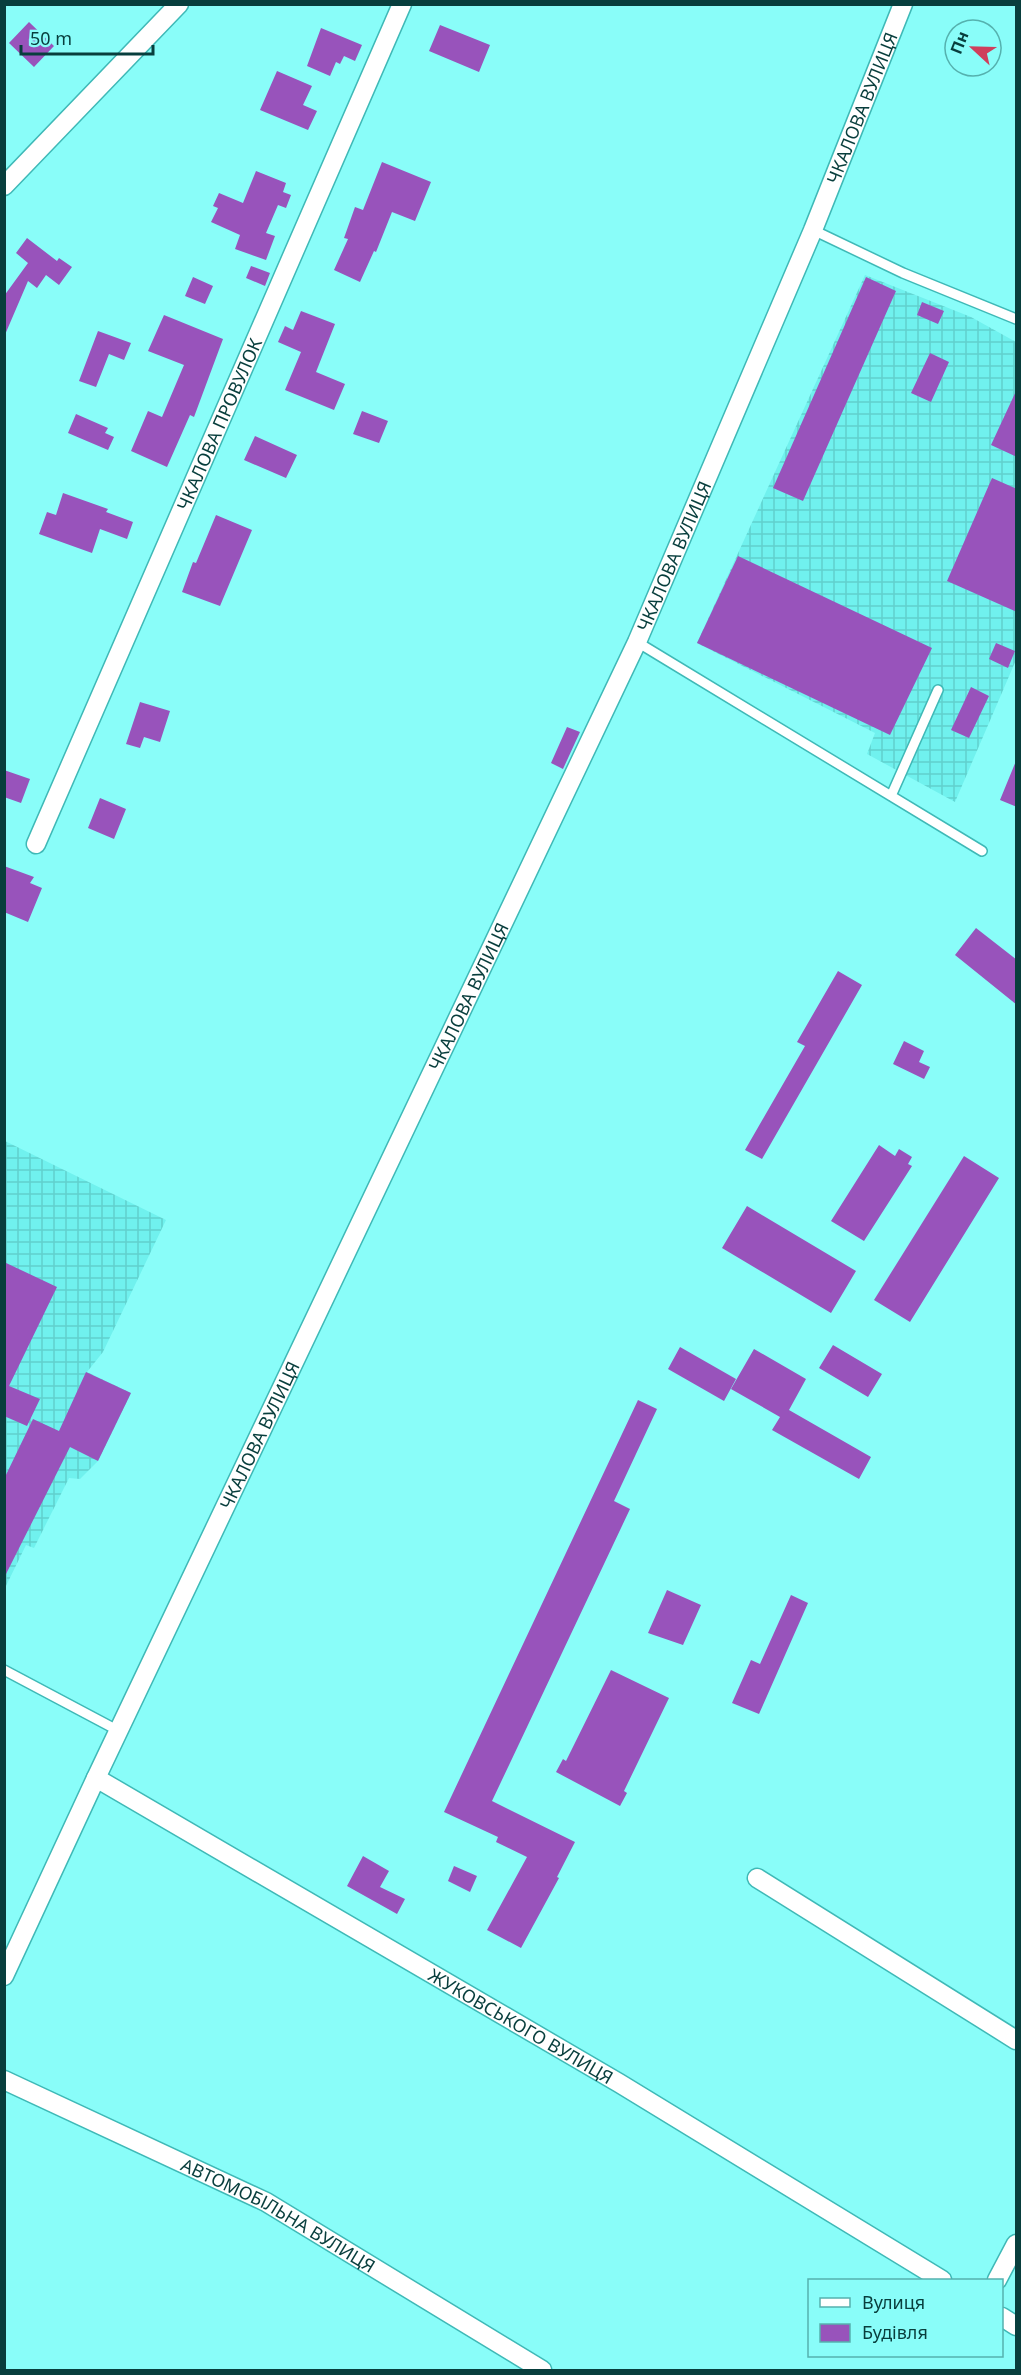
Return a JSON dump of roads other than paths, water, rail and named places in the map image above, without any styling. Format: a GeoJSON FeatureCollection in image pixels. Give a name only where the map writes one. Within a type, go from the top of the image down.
{"type":"FeatureCollection","features":[{"type":"Feature","properties":{"kind":"street"},"geometry":{"type":"LineString","coordinates":[[4,186],[179,4]]}},
{"type":"Feature","properties":{"kind":"street","name":"ЧКАЛОВА ПРОВУЛОК"},"geometry":{"type":"LineString","coordinates":[[36,844],[402,4]]}},
{"type":"Feature","properties":{"kind":"street","name":"ЧКАЛОВА ВУЛИЦЯ"},"geometry":{"type":"LineString","coordinates":[[4,1976],[637,642],[813,230],[903,4]]}},
{"type":"Feature","properties":{"kind":"street","name":"ЖУКОВСЬКОГО ВУЛИЦЯ"},"geometry":{"type":"LineString","coordinates":[[96,1778],[619,2083],[940,2279]]}},
{"type":"Feature","properties":{"kind":"street"},"geometry":{"type":"LineString","coordinates":[[757,1878],[1017,2040]]}},
{"type":"Feature","properties":{"kind":"street","name":"АВТОМОБІЛЬНА ВУЛИЦЯ"},"geometry":{"type":"LineString","coordinates":[[4,2080],[266,2202],[542,2370]]}},
{"type":"Feature","properties":{"kind":"street"},"geometry":{"type":"LineString","coordinates":[[998,2279],[1017,2244]]}},
{"type":"Feature","properties":{"kind":"street"},"geometry":{"type":"LineString","coordinates":[[1003,2318],[1017,2326]]}},
{"type":"Feature","properties":{"kind":"lane"},"geometry":{"type":"LineString","coordinates":[[813,230],[903,273],[1017,319]]}},
{"type":"Feature","properties":{"kind":"lane"},"geometry":{"type":"LineString","coordinates":[[637,642],[982,851]]}},
{"type":"Feature","properties":{"kind":"lane"},"geometry":{"type":"LineString","coordinates":[[891,796],[938,690]]}},
{"type":"Feature","properties":{"kind":"lane"},"geometry":{"type":"LineString","coordinates":[[4,1670],[119,1731]]}}]}
